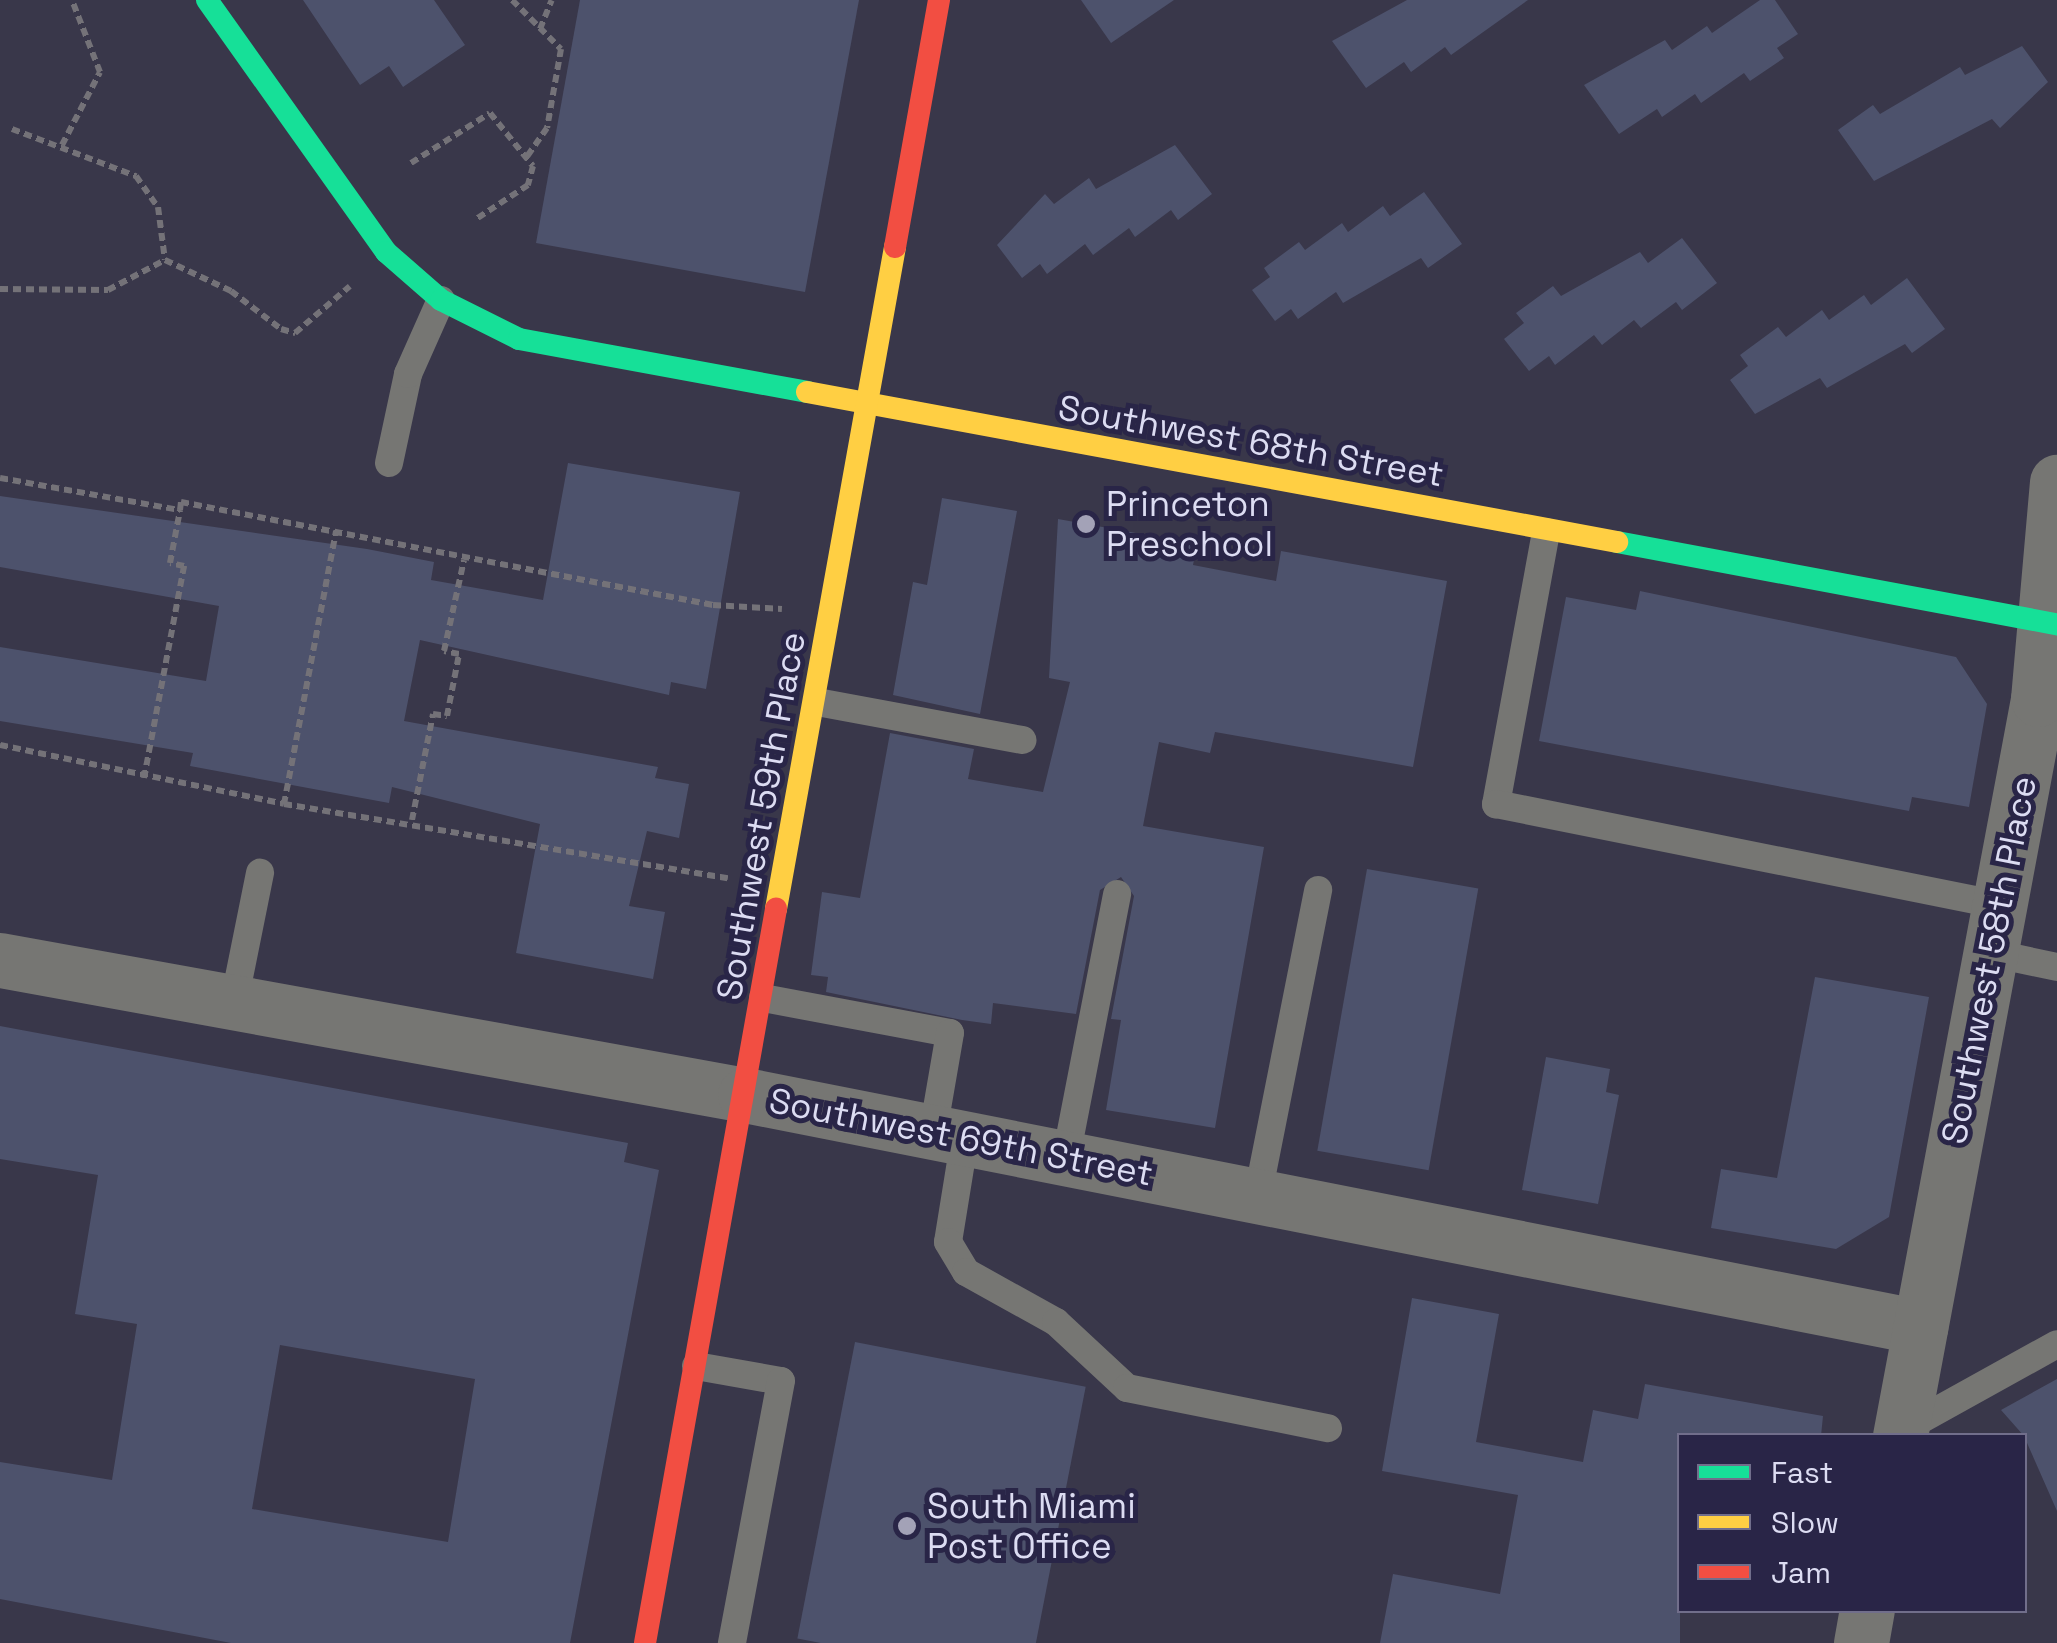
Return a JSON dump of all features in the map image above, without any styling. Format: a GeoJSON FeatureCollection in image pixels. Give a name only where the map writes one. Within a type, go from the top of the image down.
{"type":"FeatureCollection","features":[{"type":"Feature","properties":{"kind":"street","name":"Southwest 68th Street"},"geometry":{"type":"LineString","coordinates":[[207,0],[366,228],[441,300],[548,348],[2050,622]]}},
{"type":"Feature","properties":{"kind":"street","name":"Southwest 59th Place"},"geometry":{"type":"LineString","coordinates":[[646,1643],[818,702],[939,0]]}},
{"type":"Feature","properties":{"kind":"street","name":"Southwest 58th Place"},"geometry":{"type":"LineString","coordinates":[[1900,1433],[2038,699],[2050,622],[2057,482]]}},
{"type":"Feature","properties":{"kind":"street","name":"Southwest 69th Street"},"geometry":{"type":"LineString","coordinates":[[0,960],[745,1094],[1920,1326]]}},
{"type":"Feature","properties":{"kind":"street"},"geometry":{"type":"LineString","coordinates":[[1861,1643],[1866,1613]]}},
{"type":"Feature","properties":{"kind":"lane"},"geometry":{"type":"LineString","coordinates":[[390,463],[408,374],[441,300]]}},
{"type":"Feature","properties":{"kind":"lane"},"geometry":{"type":"LineString","coordinates":[[1546,532],[1496,804],[1996,929],[2057,967]]}},
{"type":"Feature","properties":{"kind":"lane"},"geometry":{"type":"LineString","coordinates":[[818,702],[1023,740]]}},
{"type":"Feature","properties":{"kind":"lane"},"geometry":{"type":"LineString","coordinates":[[234,1002],[260,874]]}},
{"type":"Feature","properties":{"kind":"lane"},"geometry":{"type":"LineString","coordinates":[[1258,1194],[1318,890]]}},
{"type":"Feature","properties":{"kind":"lane"},"geometry":{"type":"LineString","coordinates":[[1066,1158],[1117,894]]}},
{"type":"Feature","properties":{"kind":"lane"},"geometry":{"type":"LineString","coordinates":[[763,998],[950,1033],[948,1242],[966,1272],[1056,1322],[1126,1388],[1328,1428]]}},
{"type":"Feature","properties":{"kind":"lane"},"geometry":{"type":"LineString","coordinates":[[1900,1433],[2057,1344]]}},
{"type":"Feature","properties":{"kind":"lane"},"geometry":{"type":"LineString","coordinates":[[696,1366],[781,1381],[732,1643]]}},
{"type":"Feature","properties":{"kind":"path"},"geometry":{"type":"LineString","coordinates":[[62,145],[100,72],[72,0]]}},
{"type":"Feature","properties":{"kind":"path"},"geometry":{"type":"LineString","coordinates":[[512,0],[560,49],[547,128],[526,158]]}},
{"type":"Feature","properties":{"kind":"path"},"geometry":{"type":"LineString","coordinates":[[540,29],[552,0]]}},
{"type":"Feature","properties":{"kind":"path"},"geometry":{"type":"LineString","coordinates":[[411,164],[490,114],[526,158],[528,185],[476,218]]}},
{"type":"Feature","properties":{"kind":"path"},"geometry":{"type":"LineString","coordinates":[[12,129],[136,176],[158,207],[166,260]]}},
{"type":"Feature","properties":{"kind":"path"},"geometry":{"type":"LineString","coordinates":[[166,260],[295,334],[366,272]]}},
{"type":"Feature","properties":{"kind":"path"},"geometry":{"type":"LineString","coordinates":[[0,289],[108,290],[166,260]]}},
{"type":"Feature","properties":{"kind":"path"},"geometry":{"type":"LineString","coordinates":[[0,478],[180,510]]}},
{"type":"Feature","properties":{"kind":"path"},"geometry":{"type":"LineString","coordinates":[[144,778],[184,566],[170,563],[181,502],[464,560],[782,609]]}},
{"type":"Feature","properties":{"kind":"path"},"geometry":{"type":"LineString","coordinates":[[284,804],[336,531]]}},
{"type":"Feature","properties":{"kind":"path"},"geometry":{"type":"LineString","coordinates":[[412,820],[432,714],[447,716],[460,654],[444,651],[464,560]]}},
{"type":"Feature","properties":{"kind":"path"},"geometry":{"type":"LineString","coordinates":[[0,745],[144,778],[284,804],[412,820],[728,878]]}},
{"type":"Feature","properties":{"kind":"building"},"geometry":{"type":"Polygon","coordinates":[[[303,0],[434,0],[465,45],[403,87],[389,66],[360,85],[303,0]]]}},
{"type":"Feature","properties":{"kind":"building"},"geometry":{"type":"Polygon","coordinates":[[[580,0],[859,0],[805,292],[536,243],[580,0]]]}},
{"type":"Feature","properties":{"kind":"building"},"geometry":{"type":"Polygon","coordinates":[[[1081,0],[1174,0],[1111,43],[1081,0]]]}},
{"type":"Feature","properties":{"kind":"building"},"geometry":{"type":"Polygon","coordinates":[[[1407,0],[1528,0],[1451,55],[1445,47],[1411,72],[1404,62],[1366,88],[1332,41],[1407,0]]]}},
{"type":"Feature","properties":{"kind":"building"},"geometry":{"type":"Polygon","coordinates":[[[1760,0],[1775,0],[1798,34],[1777,48],[1784,58],[1750,81],[1744,73],[1701,103],[1695,94],[1662,117],[1657,109],[1619,134],[1584,85],[1665,40],[1672,50],[1707,26],[1712,33],[1760,0]]]}},
{"type":"Feature","properties":{"kind":"building"},"geometry":{"type":"Polygon","coordinates":[[[2022,46],[2048,82],[2000,128],[1992,119],[1874,181],[1838,130],[1873,105],[1880,114],[1960,67],[1965,75],[2022,46]]]}},
{"type":"Feature","properties":{"kind":"building"},"geometry":{"type":"Polygon","coordinates":[[[1175,145],[1212,194],[1178,220],[1171,210],[1135,237],[1129,228],[1093,255],[1085,244],[1047,274],[1040,264],[1022,278],[997,245],[1045,194],[1054,204],[1089,178],[1096,189],[1175,145]]]}},
{"type":"Feature","properties":{"kind":"building"},"geometry":{"type":"Polygon","coordinates":[[[1424,192],[1462,244],[1428,268],[1421,258],[1343,303],[1336,292],[1298,319],[1291,309],[1275,321],[1252,290],[1270,277],[1264,268],[1299,242],[1305,250],[1342,223],[1348,232],[1383,206],[1390,216],[1424,192]]]}},
{"type":"Feature","properties":{"kind":"building"},"geometry":{"type":"Polygon","coordinates":[[[1682,238],[1717,283],[1682,310],[1676,302],[1641,328],[1634,320],[1602,345],[1594,335],[1555,365],[1549,356],[1529,371],[1504,339],[1524,323],[1516,313],[1553,286],[1561,296],[1640,252],[1648,263],[1682,238]]]}},
{"type":"Feature","properties":{"kind":"building"},"geometry":{"type":"Polygon","coordinates":[[[1907,278],[1945,329],[1912,353],[1905,344],[1827,388],[1820,378],[1755,414],[1730,380],[1748,366],[1740,355],[1778,327],[1786,337],[1822,310],[1829,320],[1864,295],[1871,305],[1907,278]]]}},
{"type":"Feature","properties":{"kind":"building"},"geometry":{"type":"Polygon","coordinates":[[[568,463],[740,492],[706,689],[671,682],[669,695],[420,640],[404,721],[658,767],[655,778],[689,784],[679,838],[647,831],[629,906],[665,912],[653,979],[516,953],[540,824],[392,787],[389,803],[190,766],[193,753],[0,721],[0,647],[206,681],[219,606],[0,567],[0,496],[367,549],[434,562],[431,580],[543,600],[568,463]]]}},
{"type":"Feature","properties":{"kind":"building"},"geometry":{"type":"Polygon","coordinates":[[[942,498],[1017,511],[980,714],[893,695],[913,582],[927,585],[942,498]]]}},
{"type":"Feature","properties":{"kind":"building"},"geometry":{"type":"Polygon","coordinates":[[[1058,519],[1197,544],[1193,565],[1276,581],[1281,551],[1447,581],[1413,767],[1215,732],[1210,753],[1159,742],[1143,826],[1264,847],[1215,1128],[1106,1110],[1121,1020],[1111,1019],[1134,896],[1121,877],[1100,890],[1076,1014],[993,1003],[991,1024],[962,1020],[826,992],[828,977],[811,975],[822,892],[860,898],[890,733],[974,749],[968,779],[1043,792],[1070,682],[1049,678],[1058,519]]]}},
{"type":"Feature","properties":{"kind":"building"},"geometry":{"type":"Polygon","coordinates":[[[1640,591],[1956,657],[1987,704],[1969,807],[1912,797],[1909,811],[1539,741],[1566,597],[1636,610],[1640,591]]]}},
{"type":"Feature","properties":{"kind":"building"},"geometry":{"type":"Polygon","coordinates":[[[1367,869],[1478,889],[1429,1170],[1317,1151],[1367,869]]]}},
{"type":"Feature","properties":{"kind":"building"},"geometry":{"type":"Polygon","coordinates":[[[1815,977],[1929,997],[1889,1217],[1836,1249],[1711,1228],[1721,1169],[1777,1178],[1815,977]]]}},
{"type":"Feature","properties":{"kind":"building"},"geometry":{"type":"Polygon","coordinates":[[[0,1026],[628,1143],[624,1162],[659,1170],[570,1643],[231,1643],[0,1599],[0,1462],[112,1480],[137,1324],[75,1314],[98,1175],[0,1159],[0,1026]],[[280,1345],[252,1509],[448,1542],[475,1379],[280,1345]]]}},
{"type":"Feature","properties":{"kind":"building"},"geometry":{"type":"Polygon","coordinates":[[[1546,1057],[1610,1069],[1606,1092],[1619,1095],[1598,1204],[1522,1190],[1546,1057]]]}},
{"type":"Feature","properties":{"kind":"building"},"geometry":{"type":"Polygon","coordinates":[[[1412,1298],[1499,1314],[1476,1442],[1583,1462],[1593,1410],[1638,1419],[1645,1384],[1823,1416],[1821,1433],[1677,1433],[1680,1643],[1380,1643],[1393,1574],[1500,1594],[1518,1495],[1382,1471],[1412,1298]]]}},
{"type":"Feature","properties":{"kind":"building"},"geometry":{"type":"Polygon","coordinates":[[[855,1342],[1086,1387],[1036,1643],[821,1643],[797,1638],[855,1342]]]}},
{"type":"Feature","properties":{"kind":"building"},"geometry":{"type":"Polygon","coordinates":[[[2057,1379],[2057,1511],[2027,1443],[2027,1433],[2021,1433],[2001,1410],[2057,1379]]]}},
{"type":"Feature","properties":{"kind":"traffic: fast"},"geometry":{"type":"LineString","coordinates":[[207,0],[386,252],[441,300],[519,339],[807,392]]}},
{"type":"Feature","properties":{"kind":"traffic: fast"},"geometry":{"type":"LineString","coordinates":[[1617,542],[2057,624]]}},
{"type":"Feature","properties":{"kind":"traffic: slow"},"geometry":{"type":"LineString","coordinates":[[776,909],[895,247]]}},
{"type":"Feature","properties":{"kind":"traffic: slow"},"geometry":{"type":"LineString","coordinates":[[807,392],[1617,542]]}},
{"type":"Feature","properties":{"kind":"traffic: jam"},"geometry":{"type":"LineString","coordinates":[[895,247],[939,0]]}},
{"type":"Feature","properties":{"kind":"traffic: jam"},"geometry":{"type":"LineString","coordinates":[[645,1643],[776,909]]}},
{"type":"Feature","properties":{"kind":"place","name":"Princeton Preschool"},"geometry":{"type":"Point","coordinates":[1086,524]}},
{"type":"Feature","properties":{"kind":"place","name":"South Miami Post Office"},"geometry":{"type":"Point","coordinates":[907,1526]}}]}
